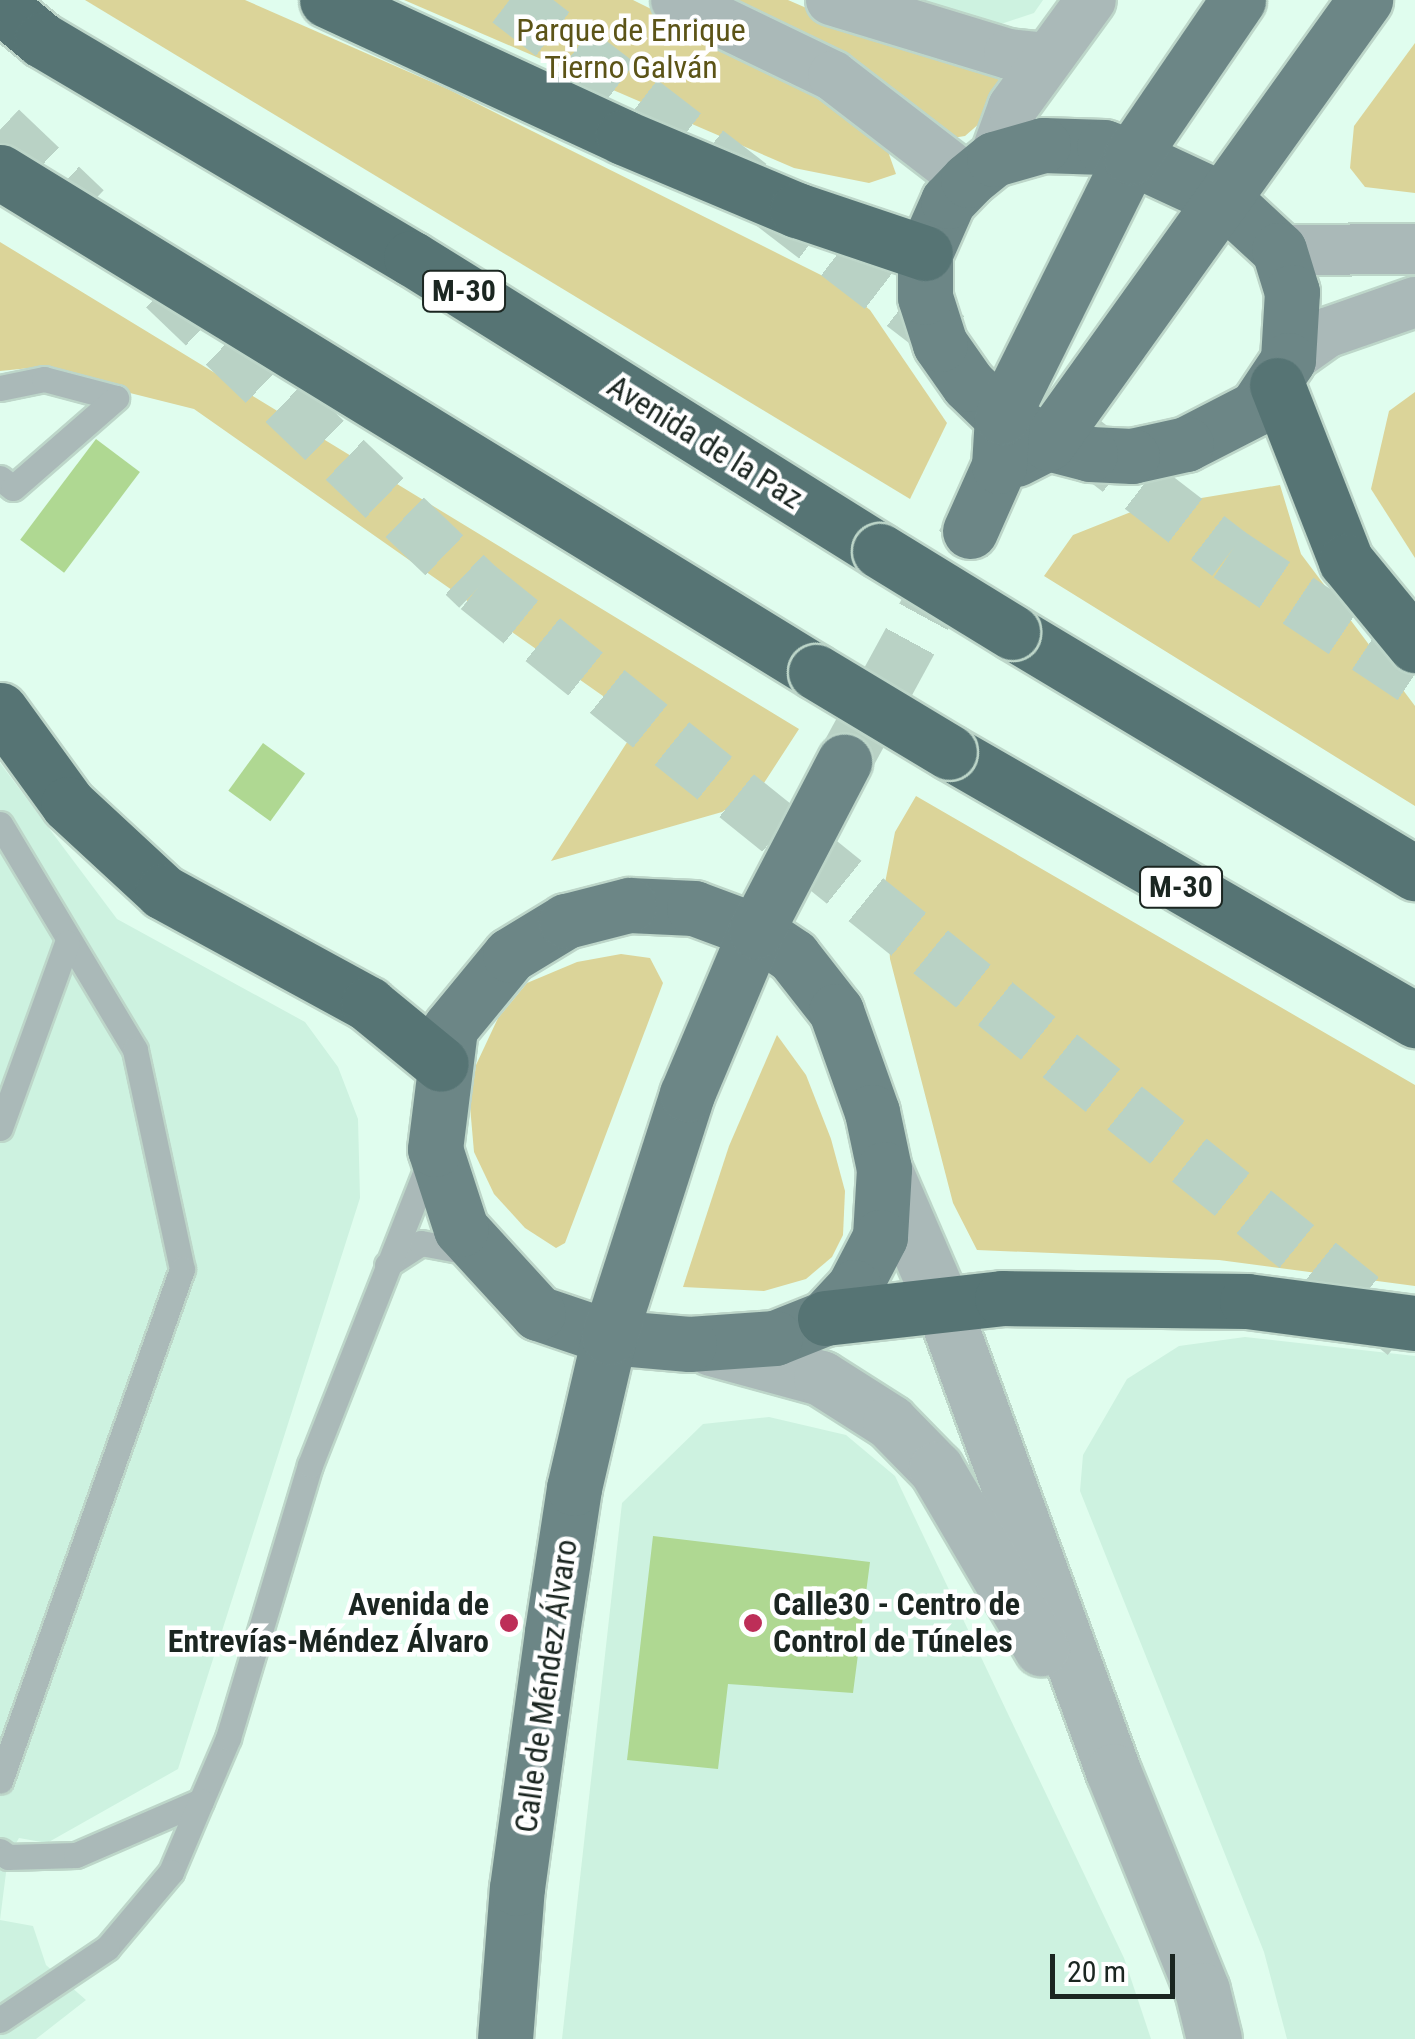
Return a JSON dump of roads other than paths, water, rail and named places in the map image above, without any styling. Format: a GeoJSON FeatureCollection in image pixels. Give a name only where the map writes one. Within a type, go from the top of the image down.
{"type":"FeatureCollection","features":[{"type":"Feature","properties":{"kind":"highway"},"geometry":{"type":"LineString","coordinates":[[327,0],[624,137],[798,210],[925,253]]}},
{"type":"Feature","properties":{"kind":"highway","name":"Avenida de la Paz"},"geometry":{"type":"LineString","coordinates":[[0,5],[21,32],[411,258],[880,552],[1415,873]]}},
{"type":"Feature","properties":{"kind":"highway","name":"M-30"},"geometry":{"type":"LineString","coordinates":[[0,172],[948,752],[1415,1020]]}},
{"type":"Feature","properties":{"kind":"highway"},"geometry":{"type":"LineString","coordinates":[[1282,373],[1346,561],[1415,645]]}},
{"type":"Feature","properties":{"kind":"highway"},"geometry":{"type":"LineString","coordinates":[[0,710],[68,804],[163,892],[368,1004],[441,1064]]}},
{"type":"Feature","properties":{"kind":"highway"},"geometry":{"type":"LineString","coordinates":[[826,1318],[941,1301],[1246,1301],[1415,1322]]}},
{"type":"Feature","properties":{"kind":"main road"},"geometry":{"type":"LineString","coordinates":[[970,531],[1016,442],[1131,157],[1238,0]]}},
{"type":"Feature","properties":{"kind":"main road"},"geometry":{"type":"LineString","coordinates":[[1016,442],[1226,200],[1365,0]]}},
{"type":"Feature","properties":{"kind":"main road"},"geometry":{"type":"LineString","coordinates":[[1074,144],[1131,157],[1226,200],[1279,250],[1292,292],[1282,373],[1233,424],[1186,444],[1132,456],[1090,454],[1016,442],[940,344],[925,297],[925,253],[948,201],[980,169],[1074,144]]}},
{"type":"Feature","properties":{"kind":"main road","name":"Calle de Méndez Álvaro"},"geometry":{"type":"LineString","coordinates":[[505,2039],[517,1888],[560,1578],[609,1337],[687,1094],[756,931],[844,762]]}},
{"type":"Feature","properties":{"kind":"main road"},"geometry":{"type":"LineString","coordinates":[[629,905],[694,908],[756,931],[793,956],[836,1011],[872,1112],[884,1169],[880,1236],[854,1287],[826,1318],[775,1338],[689,1344],[609,1337],[538,1314],[461,1230],[434,1149],[441,1064],[450,1028],[510,955],[566,921],[629,905]]}},
{"type":"Feature","properties":{"kind":"street"},"geometry":{"type":"LineString","coordinates":[[676,0],[833,76],[980,169],[1013,108],[1091,0]]}},
{"type":"Feature","properties":{"kind":"street"},"geometry":{"type":"LineString","coordinates":[[831,0],[1009,54],[1048,58]]}},
{"type":"Feature","properties":{"kind":"street"},"geometry":{"type":"LineString","coordinates":[[1279,250],[1415,249]]}},
{"type":"Feature","properties":{"kind":"street"},"geometry":{"type":"LineString","coordinates":[[1282,373],[1362,317],[1415,302]]}},
{"type":"Feature","properties":{"kind":"street"},"geometry":{"type":"LineString","coordinates":[[884,1169],[941,1301],[1113,1771],[1202,1990],[1214,2039]]}},
{"type":"Feature","properties":{"kind":"street"},"geometry":{"type":"LineString","coordinates":[[689,1344],[772,1360],[821,1378],[903,1435],[936,1469],[1113,1771]]}},
{"type":"Feature","properties":{"kind":"lane"},"geometry":{"type":"LineString","coordinates":[[0,388],[44,379],[116,398],[6,483]]}},
{"type":"Feature","properties":{"kind":"lane"},"geometry":{"type":"LineString","coordinates":[[0,824],[67,943],[135,1050],[182,1268],[0,1781]]}},
{"type":"Feature","properties":{"kind":"lane"},"geometry":{"type":"LineString","coordinates":[[0,1128],[67,943]]}},
{"type":"Feature","properties":{"kind":"lane"},"geometry":{"type":"LineString","coordinates":[[0,2020],[107,1948],[171,1872],[228,1738],[310,1465],[434,1149]]}},
{"type":"Feature","properties":{"kind":"lane"},"geometry":{"type":"LineString","coordinates":[[387,1265],[421,1243],[455,1245],[488,1260]]}},
{"type":"Feature","properties":{"kind":"lane"},"geometry":{"type":"LineString","coordinates":[[0,1851],[8,1858],[76,1856],[202,1801]]}},
{"type":"Feature","properties":{"kind":"tunnel"},"geometry":{"type":"LineString","coordinates":[[509,0],[956,344]]}},
{"type":"Feature","properties":{"kind":"tunnel"},"geometry":{"type":"LineString","coordinates":[[0,129],[85,210]]}},
{"type":"Feature","properties":{"kind":"tunnel"},"geometry":{"type":"LineString","coordinates":[[165,287],[478,587],[1405,1333]]}},
{"type":"Feature","properties":{"kind":"tunnel"},"geometry":{"type":"LineString","coordinates":[[1076,436],[1229,554],[1415,678]]}},
{"type":"Feature","properties":{"kind":"tunnel"},"geometry":{"type":"LineString","coordinates":[[844,762],[970,531]]}},
{"type":"Feature","properties":{"kind":"place","name":"Avenida de Entrevías-Méndez Álvaro"},"geometry":{"type":"Point","coordinates":[509,1623]}},
{"type":"Feature","properties":{"kind":"place","name":"Calle30 - Centro de Control de Túneles"},"geometry":{"type":"Point","coordinates":[753,1623]}},
{"type":"Feature","properties":{"kind":"park label","name":"Parque de Enrique Tierno Galván"},"geometry":{"type":"Point","coordinates":[631,50]}}]}
